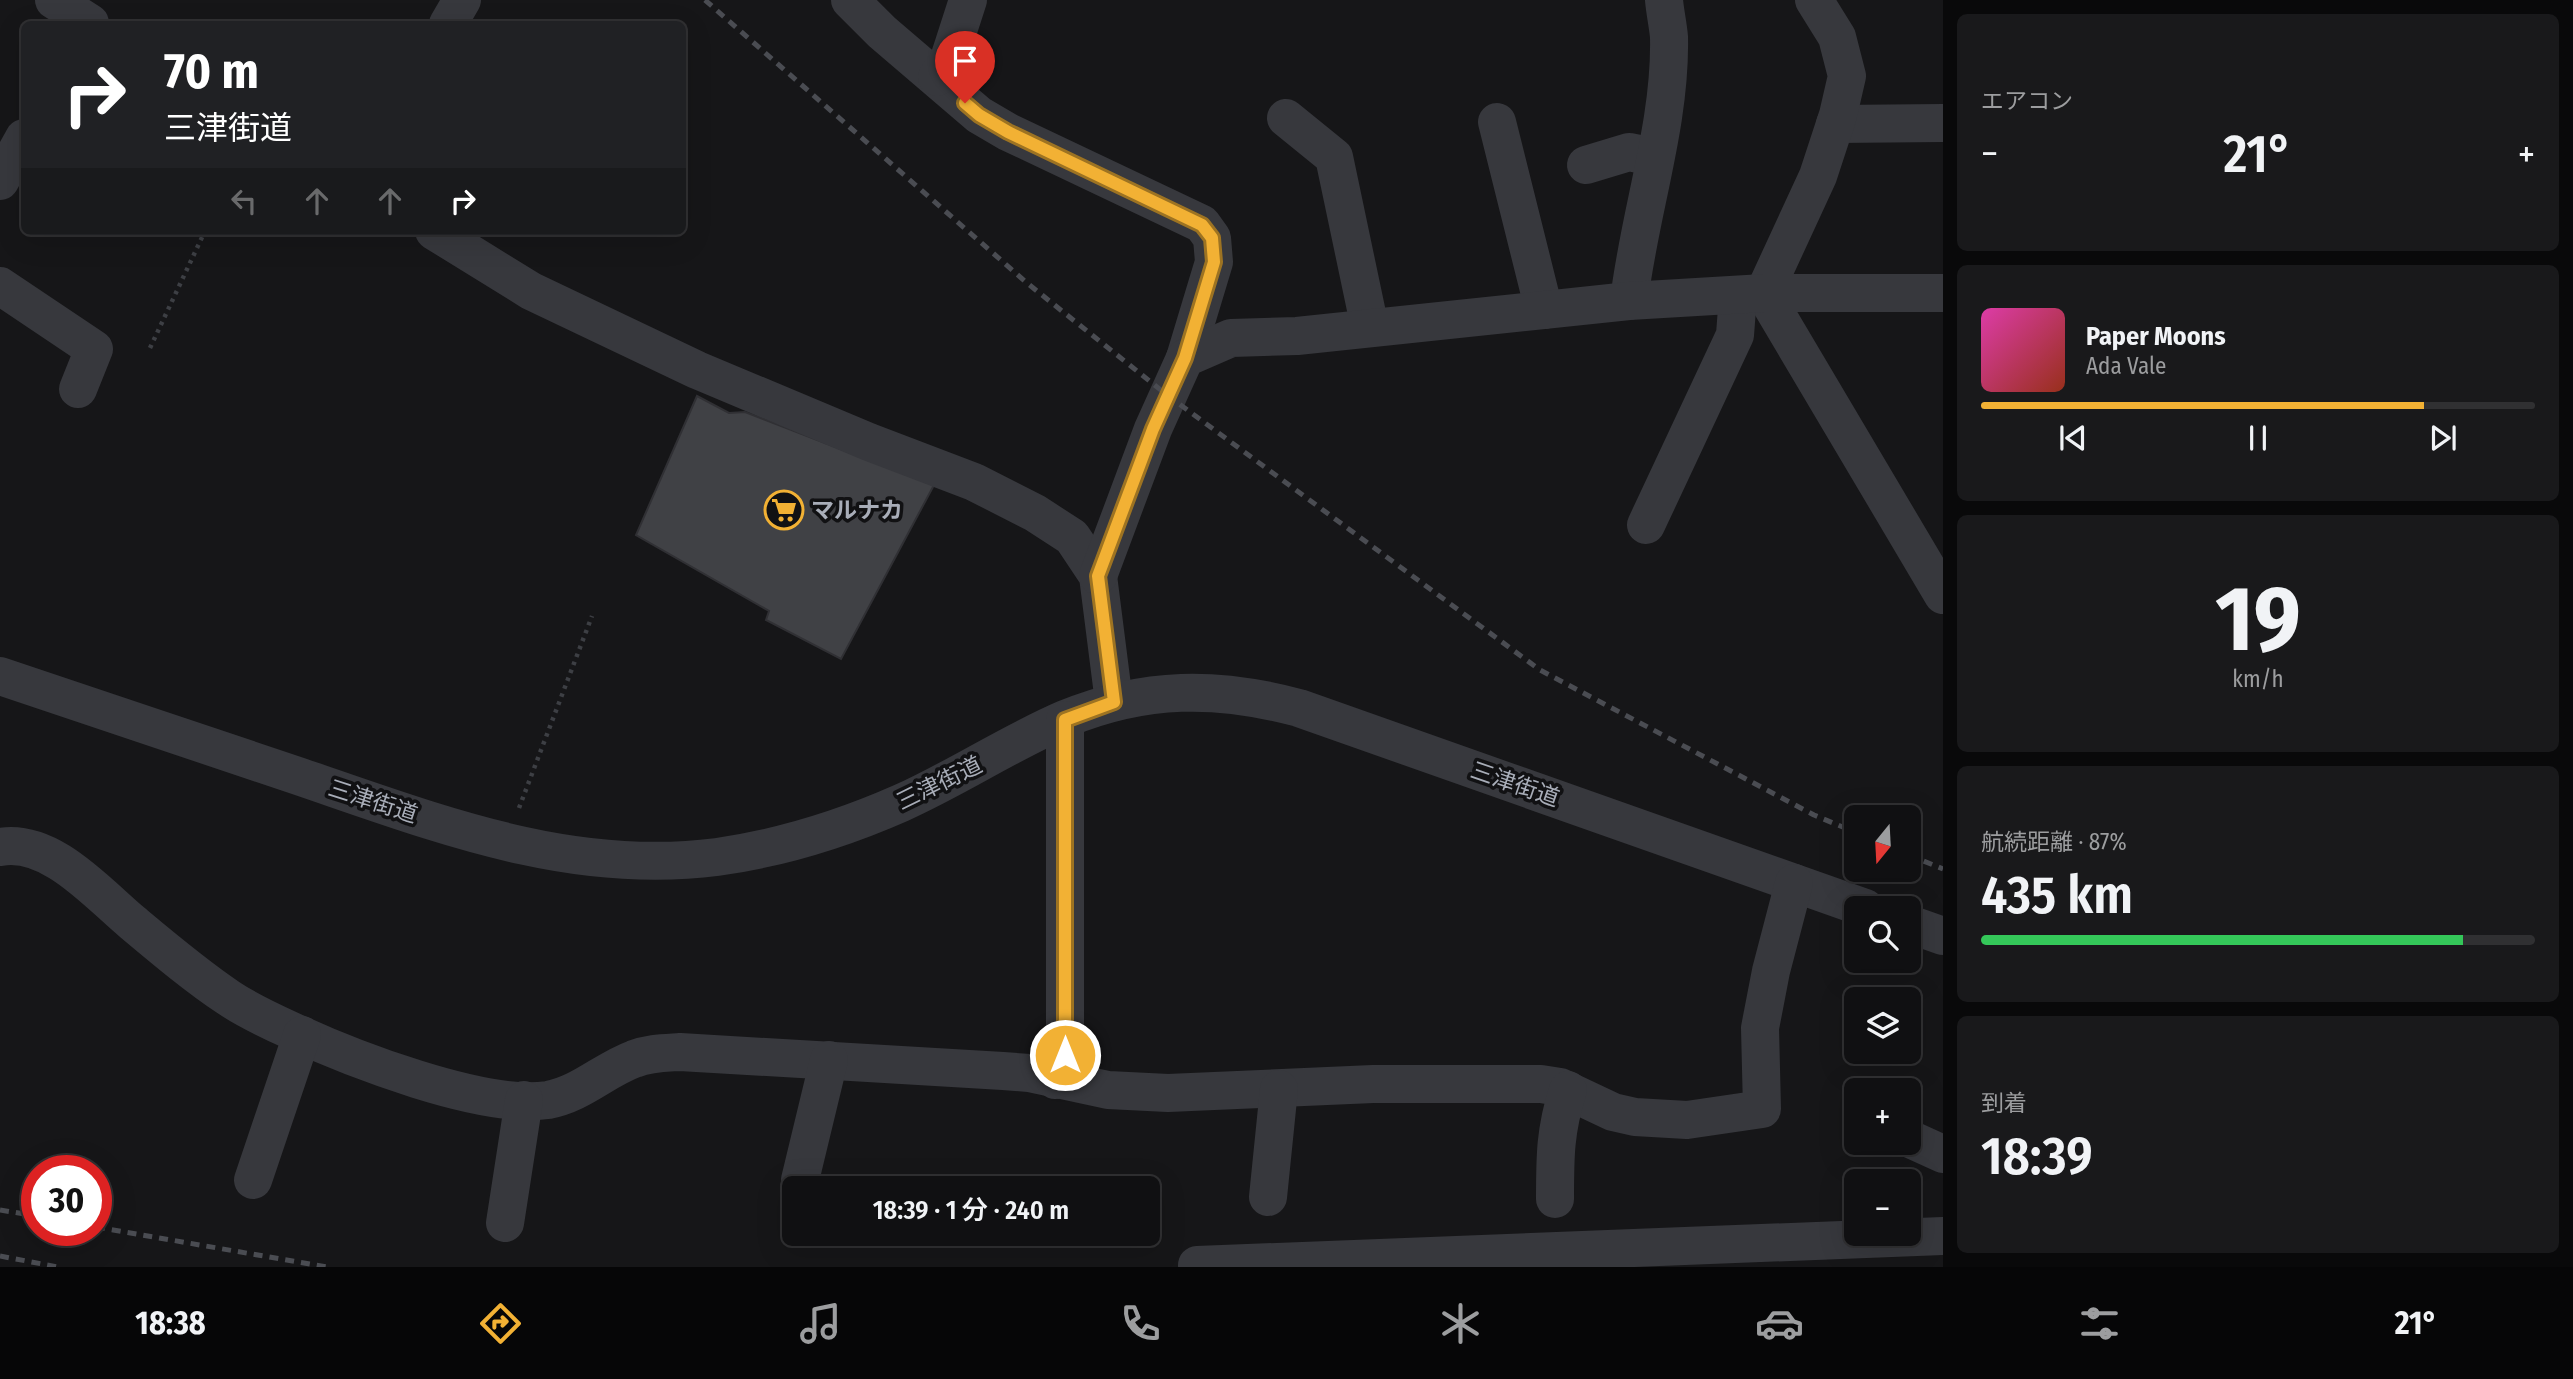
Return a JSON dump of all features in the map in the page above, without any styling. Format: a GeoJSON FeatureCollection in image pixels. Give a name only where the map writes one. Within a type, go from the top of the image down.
{"type":"FeatureCollection","features":[{"type":"Feature","properties":{"kind":"street"},"geometry":{"type":"LineString","coordinates":[[54,0],[93,16]]}},
{"type":"Feature","properties":{"kind":"street"},"geometry":{"type":"LineString","coordinates":[[450,21],[462,0]]}},
{"type":"Feature","properties":{"kind":"street"},"geometry":{"type":"LineString","coordinates":[[850,0],[882,32],[979,115],[1008,132],[1202,225],[1212,238],[1214,262],[1185,358],[1153,429],[1098,576]]}},
{"type":"Feature","properties":{"kind":"street"},"geometry":{"type":"LineString","coordinates":[[937,77],[948,62],[968,0]]}},
{"type":"Feature","properties":{"kind":"street"},"geometry":{"type":"LineString","coordinates":[[1629,301],[1634,261],[1666,94],[1669,36],[1664,0]]}},
{"type":"Feature","properties":{"kind":"street"},"geometry":{"type":"LineString","coordinates":[[1646,525],[1735,335],[1751,294],[1818,176],[1835,124],[1847,76],[1837,37],[1814,0]]}},
{"type":"Feature","properties":{"kind":"street"},"geometry":{"type":"LineString","coordinates":[[1286,118],[1334,157],[1370,328]]}},
{"type":"Feature","properties":{"kind":"street"},"geometry":{"type":"LineString","coordinates":[[1497,122],[1545,310]]}},
{"type":"Feature","properties":{"kind":"street"},"geometry":{"type":"LineString","coordinates":[[1835,124],[1943,123]]}},
{"type":"Feature","properties":{"kind":"street"},"geometry":{"type":"LineString","coordinates":[[0,181],[21,143]]}},
{"type":"Feature","properties":{"kind":"street"},"geometry":{"type":"LineString","coordinates":[[1586,164],[1629,152],[1654,157]]}},
{"type":"Feature","properties":{"kind":"street"},"geometry":{"type":"LineString","coordinates":[[440,235],[531,291],[697,370],[869,442],[956,474],[1035,513],[1072,537],[1098,576],[1114,702]]}},
{"type":"Feature","properties":{"kind":"street"},"geometry":{"type":"LineString","coordinates":[[0,286],[94,349],[78,389]]}},
{"type":"Feature","properties":{"kind":"street"},"geometry":{"type":"LineString","coordinates":[[1185,358],[1231,338],[1297,335],[1629,301],[1751,294],[1943,293]]}},
{"type":"Feature","properties":{"kind":"street"},"geometry":{"type":"LineString","coordinates":[[1751,294],[1943,595]]}},
{"type":"Feature","properties":{"kind":"street","name":"三津街道"},"geometry":{"type":"LineString","coordinates":[[0,676],[401,811],[506,843],[599,859],[658,862],[720,856],[823,834],[903,802],[1065,720],[1114,702],[1158,694],[1207,692],[1255,696],[1299,708],[1844,901]]}},
{"type":"Feature","properties":{"kind":"street"},"geometry":{"type":"LineString","coordinates":[[1055,1080],[1065,1055],[1065,720]]}},
{"type":"Feature","properties":{"kind":"street"},"geometry":{"type":"LineString","coordinates":[[0,847],[12,845],[48,855],[91,884],[132,922],[230,999],[302,1035],[368,1062],[444,1086],[524,1101],[548,1100],[577,1091],[632,1059],[653,1053],[680,1052],[1003,1070],[1108,1090],[1168,1093],[1373,1084],[1541,1084],[1569,1090],[1613,1112],[1635,1117],[1687,1120],[1762,1109],[1760,1028],[1771,971],[1794,883]]}},
{"type":"Feature","properties":{"kind":"street"},"geometry":{"type":"LineString","coordinates":[[1921,928],[1943,936]]}},
{"type":"Feature","properties":{"kind":"street"},"geometry":{"type":"LineString","coordinates":[[253,1180],[302,1035]]}},
{"type":"Feature","properties":{"kind":"street"},"geometry":{"type":"LineString","coordinates":[[801,1176],[829,1060]]}},
{"type":"Feature","properties":{"kind":"street"},"geometry":{"type":"LineString","coordinates":[[1268,1197],[1279,1089]]}},
{"type":"Feature","properties":{"kind":"street"},"geometry":{"type":"LineString","coordinates":[[1555,1199],[1554,1147],[1560,1114],[1569,1090]]}},
{"type":"Feature","properties":{"kind":"street"},"geometry":{"type":"LineString","coordinates":[[505,1223],[524,1101]]}},
{"type":"Feature","properties":{"kind":"street"},"geometry":{"type":"LineString","coordinates":[[1197,1265],[1943,1236]]}},
{"type":"Feature","properties":{"kind":"path"},"geometry":{"type":"LineString","coordinates":[[150,348],[203,235]]}},
{"type":"Feature","properties":{"kind":"path"},"geometry":{"type":"LineString","coordinates":[[506,843],[592,616]]}},
{"type":"Feature","properties":{"kind":"building","name":"マルナカ"},"geometry":{"type":"Polygon","coordinates":[[[697,396],[729,413],[745,412],[934,485],[841,659],[766,620],[769,611],[636,535],[697,396]]]}},
{"type":"Feature","properties":{"kind":"railway"},"geometry":{"type":"LineString","coordinates":[[705,0],[1027,283],[1167,395],[1540,670],[1814,815],[1844,828]]}},
{"type":"Feature","properties":{"kind":"railway"},"geometry":{"type":"LineString","coordinates":[[1922,860],[1943,869]]}},
{"type":"Feature","properties":{"kind":"railway"},"geometry":{"type":"LineString","coordinates":[[0,1210],[21,1213]]}},
{"type":"Feature","properties":{"kind":"railway"},"geometry":{"type":"LineString","coordinates":[[112,1230],[327,1267]]}},
{"type":"Feature","properties":{"kind":"railway"},"geometry":{"type":"LineString","coordinates":[[0,1256],[58,1267]]}},
{"type":"Feature","properties":{"kind":"place","name":"マルナカ"},"geometry":{"type":"Point","coordinates":[784,510]}},
{"type":"Feature","properties":{"kind":"route"},"geometry":{"type":"LineString","coordinates":[[965,103],[979,115],[1008,132],[1177,211],[1202,225],[1212,238],[1214,262],[1185,358],[1153,429],[1098,576],[1114,702],[1065,720],[1065,1055]]}}]}
